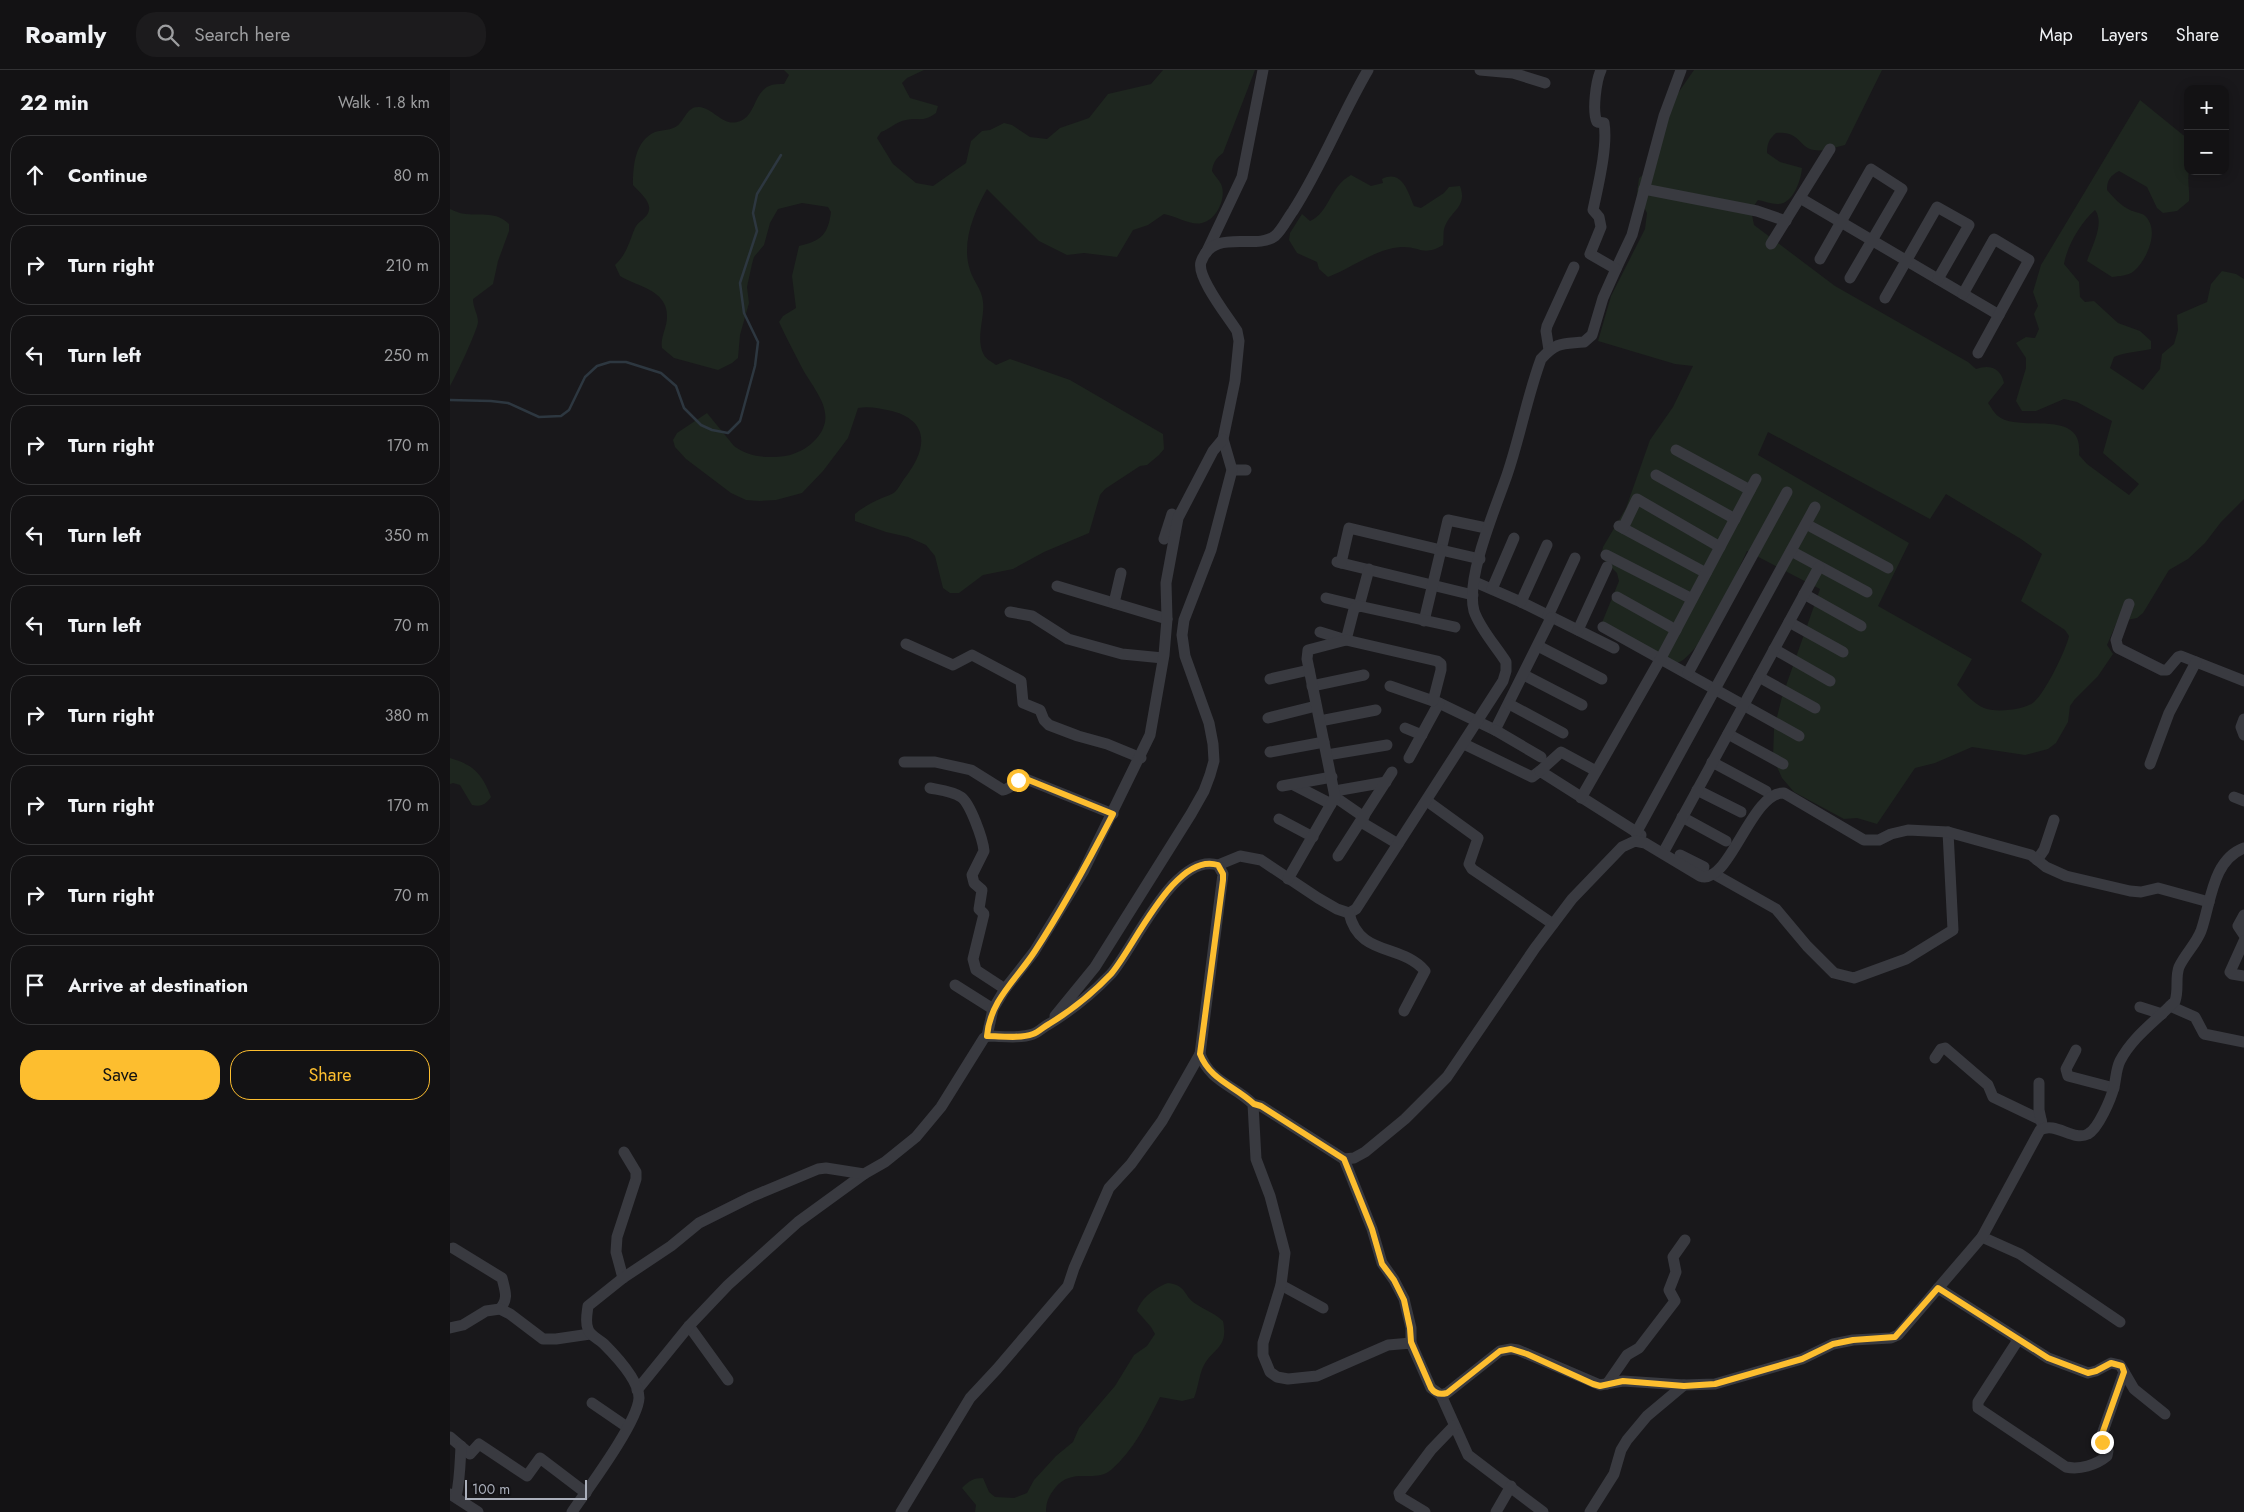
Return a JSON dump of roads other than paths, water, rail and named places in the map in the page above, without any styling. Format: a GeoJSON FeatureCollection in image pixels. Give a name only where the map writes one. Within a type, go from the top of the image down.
{"type":"FeatureCollection","features":[{"type":"Feature","properties":{"kind":"street"},"geometry":{"type":"LineString","coordinates":[[1049,1023],[1096,968],[1191,814],[1204,791],[1214,761],[1209,723],[1185,656],[1182,635],[1184,620],[1211,550],[1232,470],[1223,438],[1235,381],[1239,336],[1201,275],[1200,267],[1242,177],[1263,70]]}},
{"type":"Feature","properties":{"kind":"street"},"geometry":{"type":"LineString","coordinates":[[1205,254],[1224,242],[1263,240],[1276,235],[1314,173],[1368,70]]}},
{"type":"Feature","properties":{"kind":"street"},"geometry":{"type":"LineString","coordinates":[[1480,70],[1513,73],[1545,83]]}},
{"type":"Feature","properties":{"kind":"street"},"geometry":{"type":"LineString","coordinates":[[1601,70],[1596,84],[1595,117],[1597,122],[1604,123],[1605,131],[1600,179],[1593,210],[1599,217],[1601,227],[1590,254],[1616,269]]}},
{"type":"Feature","properties":{"kind":"street"},"geometry":{"type":"LineString","coordinates":[[987,1036],[1031,1035],[1049,1023],[1061,1018],[1085,999],[1112,972],[1167,891],[1183,875],[1198,865],[1208,863],[1218,865],[1240,856],[1251,857],[1261,860],[1337,909],[1349,913],[1362,902],[1503,681],[1506,662],[1479,620],[1474,610],[1472,595],[1486,528],[1507,474],[1541,359],[1549,350],[1566,342],[1584,342],[1588,340],[1594,329],[1603,298],[1632,235],[1664,116],[1681,70]]}},
{"type":"Feature","properties":{"kind":"street"},"geometry":{"type":"LineString","coordinates":[[1771,244],[1830,150]]}},
{"type":"Feature","properties":{"kind":"street"},"geometry":{"type":"LineString","coordinates":[[1820,259],[1871,169],[1902,189],[1850,278]]}},
{"type":"Feature","properties":{"kind":"street"},"geometry":{"type":"LineString","coordinates":[[1644,189],[1659,194],[1757,211],[1786,221]]}},
{"type":"Feature","properties":{"kind":"street"},"geometry":{"type":"LineString","coordinates":[[1800,198],[1999,315]]}},
{"type":"Feature","properties":{"kind":"street"},"geometry":{"type":"LineString","coordinates":[[1885,298],[1937,207],[1969,225],[1938,279]]}},
{"type":"Feature","properties":{"kind":"street"},"geometry":{"type":"LineString","coordinates":[[1962,294],[1994,239],[2029,260],[1978,353]]}},
{"type":"Feature","properties":{"kind":"street"},"geometry":{"type":"LineString","coordinates":[[1549,350],[1547,326],[1574,267]]}},
{"type":"Feature","properties":{"kind":"street"},"geometry":{"type":"LineString","coordinates":[[637,1390],[689,1326],[728,1285],[798,1222],[864,1174],[885,1162],[916,1137],[941,1106],[981,1042],[987,1036],[993,1010],[1005,989],[1034,952],[1083,872],[1150,735],[1168,619],[1166,583],[1178,497],[1181,496],[1186,499],[1213,450],[1223,438]]}},
{"type":"Feature","properties":{"kind":"street"},"geometry":{"type":"LineString","coordinates":[[1676,450],[1750,490]]}},
{"type":"Feature","properties":{"kind":"street"},"geometry":{"type":"LineString","coordinates":[[1232,470],[1246,470]]}},
{"type":"Feature","properties":{"kind":"street"},"geometry":{"type":"LineString","coordinates":[[1656,474],[1735,519]]}},
{"type":"Feature","properties":{"kind":"street"},"geometry":{"type":"LineString","coordinates":[[1581,798],[1661,658],[1756,479]]}},
{"type":"Feature","properties":{"kind":"street"},"geometry":{"type":"LineString","coordinates":[[1688,673],[1787,492]]}},
{"type":"Feature","properties":{"kind":"street"},"geometry":{"type":"LineString","coordinates":[[1706,572],[1621,527],[1637,499],[1720,547]]}},
{"type":"Feature","properties":{"kind":"street"},"geometry":{"type":"LineString","coordinates":[[1636,833],[1815,508]]}},
{"type":"Feature","properties":{"kind":"street"},"geometry":{"type":"LineString","coordinates":[[1164,539],[1174,517]]}},
{"type":"Feature","properties":{"kind":"street"},"geometry":{"type":"LineString","coordinates":[[1424,620],[1448,520],[1486,528]]}},
{"type":"Feature","properties":{"kind":"street"},"geometry":{"type":"LineString","coordinates":[[1806,524],[1888,568]]}},
{"type":"Feature","properties":{"kind":"street"},"geometry":{"type":"LineString","coordinates":[[1472,595],[1339,562],[1349,528],[1480,559]]}},
{"type":"Feature","properties":{"kind":"street"},"geometry":{"type":"LineString","coordinates":[[1492,589],[1514,538]]}},
{"type":"Feature","properties":{"kind":"street"},"geometry":{"type":"LineString","coordinates":[[1521,602],[1548,546]]}},
{"type":"Feature","properties":{"kind":"street"},"geometry":{"type":"LineString","coordinates":[[1791,551],[1867,592]]}},
{"type":"Feature","properties":{"kind":"street"},"geometry":{"type":"LineString","coordinates":[[1606,555],[1692,599]]}},
{"type":"Feature","properties":{"kind":"street"},"geometry":{"type":"LineString","coordinates":[[1495,730],[1538,646],[1575,558]]}},
{"type":"Feature","properties":{"kind":"street"},"geometry":{"type":"LineString","coordinates":[[1578,630],[1608,567]]}},
{"type":"Feature","properties":{"kind":"street"},"geometry":{"type":"LineString","coordinates":[[1665,850],[1819,567]]}},
{"type":"Feature","properties":{"kind":"street"},"geometry":{"type":"LineString","coordinates":[[1346,640],[1354,609],[1360,606],[1369,569]]}},
{"type":"Feature","properties":{"kind":"street"},"geometry":{"type":"LineString","coordinates":[[1114,603],[1121,573]]}},
{"type":"Feature","properties":{"kind":"street"},"geometry":{"type":"LineString","coordinates":[[1475,582],[1521,602],[1614,648]]}},
{"type":"Feature","properties":{"kind":"street"},"geometry":{"type":"LineString","coordinates":[[1058,586],[1168,619]]}},
{"type":"Feature","properties":{"kind":"street"},"geometry":{"type":"LineString","coordinates":[[1804,594],[1860,626]]}},
{"type":"Feature","properties":{"kind":"street"},"geometry":{"type":"LineString","coordinates":[[1617,597],[1676,630]]}},
{"type":"Feature","properties":{"kind":"street"},"geometry":{"type":"LineString","coordinates":[[1326,598],[1455,627]]}},
{"type":"Feature","properties":{"kind":"street"},"geometry":{"type":"LineString","coordinates":[[2129,604],[2116,640],[2118,648],[2165,670],[2178,657],[2185,657],[2244,681]]}},
{"type":"Feature","properties":{"kind":"street"},"geometry":{"type":"LineString","coordinates":[[1010,612],[1032,616],[1068,639],[1122,654],[1163,658]]}},
{"type":"Feature","properties":{"kind":"street"},"geometry":{"type":"LineString","coordinates":[[1789,622],[1842,652]]}},
{"type":"Feature","properties":{"kind":"street"},"geometry":{"type":"LineString","coordinates":[[1603,627],[1799,736]]}},
{"type":"Feature","properties":{"kind":"street"},"geometry":{"type":"LineString","coordinates":[[1320,632],[1346,640],[1437,661],[1441,664],[1436,702],[1409,758]]}},
{"type":"Feature","properties":{"kind":"street"},"geometry":{"type":"LineString","coordinates":[[1288,879],[1334,798],[1332,777],[1306,652],[1346,640]]}},
{"type":"Feature","properties":{"kind":"street"},"geometry":{"type":"LineString","coordinates":[[906,644],[953,665],[967,656],[974,656],[1021,681],[1023,703],[1040,710],[1044,720],[1049,725],[1107,744],[1140,758]]}},
{"type":"Feature","properties":{"kind":"street"},"geometry":{"type":"LineString","coordinates":[[1538,646],[1602,679]]}},
{"type":"Feature","properties":{"kind":"street"},"geometry":{"type":"LineString","coordinates":[[1774,649],[1830,681]]}},
{"type":"Feature","properties":{"kind":"street"},"geometry":{"type":"LineString","coordinates":[[2150,764],[2169,712],[2196,662]]}},
{"type":"Feature","properties":{"kind":"street"},"geometry":{"type":"LineString","coordinates":[[1270,679],[1309,670]]}},
{"type":"Feature","properties":{"kind":"street"},"geometry":{"type":"LineString","coordinates":[[1312,686],[1364,675]]}},
{"type":"Feature","properties":{"kind":"street"},"geometry":{"type":"LineString","coordinates":[[1524,675],[1582,705]]}},
{"type":"Feature","properties":{"kind":"street"},"geometry":{"type":"LineString","coordinates":[[1759,677],[1815,708]]}},
{"type":"Feature","properties":{"kind":"street"},"geometry":{"type":"LineString","coordinates":[[1390,686],[1436,702],[1495,730],[1541,757]]}},
{"type":"Feature","properties":{"kind":"street"},"geometry":{"type":"LineString","coordinates":[[1509,704],[1564,733]]}},
{"type":"Feature","properties":{"kind":"street"},"geometry":{"type":"LineString","coordinates":[[1268,718],[1316,706]]}},
{"type":"Feature","properties":{"kind":"street"},"geometry":{"type":"LineString","coordinates":[[1320,721],[1376,710]]}},
{"type":"Feature","properties":{"kind":"street"},"geometry":{"type":"LineString","coordinates":[[2244,719],[2241,727],[2244,735]]}},
{"type":"Feature","properties":{"kind":"street"},"geometry":{"type":"LineString","coordinates":[[1405,728],[1422,734]]}},
{"type":"Feature","properties":{"kind":"street"},"geometry":{"type":"LineString","coordinates":[[1728,734],[1783,764]]}},
{"type":"Feature","properties":{"kind":"street"},"geometry":{"type":"LineString","coordinates":[[1270,752],[1324,742]]}},
{"type":"Feature","properties":{"kind":"street"},"geometry":{"type":"LineString","coordinates":[[1464,744],[1532,777],[1562,752],[1596,771]]}},
{"type":"Feature","properties":{"kind":"street"},"geometry":{"type":"LineString","coordinates":[[1327,755],[1388,745]]}},
{"type":"Feature","properties":{"kind":"street"},"geometry":{"type":"LineString","coordinates":[[904,762],[935,762],[972,770],[1002,790],[1009,788],[1021,779],[1026,779],[1113,814]]}},
{"type":"Feature","properties":{"kind":"street"},"geometry":{"type":"LineString","coordinates":[[1712,762],[1766,791]]}},
{"type":"Feature","properties":{"kind":"street"},"geometry":{"type":"LineString","coordinates":[[1540,771],[1665,850],[1700,876],[1709,877],[1714,874],[1728,858],[1764,802],[1779,793],[1784,794],[1864,840],[1878,840],[1891,834],[1908,830],[1948,832],[2031,855],[2055,873],[2130,891],[2141,892],[2158,888],[2208,902]]}},
{"type":"Feature","properties":{"kind":"street"},"geometry":{"type":"LineString","coordinates":[[1282,786],[1332,777]]}},
{"type":"Feature","properties":{"kind":"street"},"geometry":{"type":"LineString","coordinates":[[1334,798],[1389,777],[1338,856]]}},
{"type":"Feature","properties":{"kind":"street"},"geometry":{"type":"LineString","coordinates":[[1294,784],[1334,798],[1398,844]]}},
{"type":"Feature","properties":{"kind":"street"},"geometry":{"type":"LineString","coordinates":[[930,788],[963,798],[978,829],[984,851],[972,875],[974,883],[982,890],[979,909],[984,914],[974,965],[976,970],[1005,989]]}},
{"type":"Feature","properties":{"kind":"street"},"geometry":{"type":"LineString","coordinates":[[1697,790],[1741,812]]}},
{"type":"Feature","properties":{"kind":"street"},"geometry":{"type":"LineString","coordinates":[[1428,801],[1478,838],[1469,864],[1472,869],[1553,924]]}},
{"type":"Feature","properties":{"kind":"street"},"geometry":{"type":"LineString","coordinates":[[1682,818],[1726,841]]}},
{"type":"Feature","properties":{"kind":"street"},"geometry":{"type":"LineString","coordinates":[[1279,819],[1313,837]]}},
{"type":"Feature","properties":{"kind":"street"},"geometry":{"type":"LineString","coordinates":[[2037,860],[2044,850],[2054,820]]}},
{"type":"Feature","properties":{"kind":"street"},"geometry":{"type":"LineString","coordinates":[[1714,874],[1776,909],[1807,946],[1834,973],[1854,978],[1906,959],[1951,933],[1953,930],[1948,832]]}},
{"type":"Feature","properties":{"kind":"street"},"geometry":{"type":"LineString","coordinates":[[1344,1159],[1354,1158],[1365,1152],[1405,1119],[1447,1077],[1535,948],[1572,899],[1622,847],[1630,842],[1639,841],[1704,867]]}},
{"type":"Feature","properties":{"kind":"street"},"geometry":{"type":"LineString","coordinates":[[1935,1058],[1944,1048],[1988,1084],[1993,1097],[2042,1124],[2079,1136],[2089,1134],[2102,1114],[2114,1088],[2120,1062],[2132,1042],[2166,1010],[2176,997],[2179,968],[2193,948],[2201,930],[2218,874],[2228,858],[2244,848]]}},
{"type":"Feature","properties":{"kind":"street"},"geometry":{"type":"LineString","coordinates":[[901,1512],[970,1398],[1068,1286],[1109,1188],[1131,1164],[1162,1121],[1200,1054],[1223,880],[1223,874],[1218,865]]}},
{"type":"Feature","properties":{"kind":"street"},"geometry":{"type":"LineString","coordinates":[[1349,913],[1351,924],[1362,938],[1369,943],[1414,962],[1425,971],[1404,1011]]}},
{"type":"Feature","properties":{"kind":"street"},"geometry":{"type":"LineString","coordinates":[[2244,916],[2238,928],[2244,935]]}},
{"type":"Feature","properties":{"kind":"street"},"geometry":{"type":"LineString","coordinates":[[2244,941],[2230,973],[2244,976]]}},
{"type":"Feature","properties":{"kind":"street"},"geometry":{"type":"LineString","coordinates":[[955,984],[993,1010]]}},
{"type":"Feature","properties":{"kind":"street"},"geometry":{"type":"LineString","coordinates":[[2140,1007],[2166,1010],[2196,1017],[2204,1034],[2244,1042]]}},
{"type":"Feature","properties":{"kind":"street"},"geometry":{"type":"LineString","coordinates":[[2076,1050],[2066,1068],[2068,1076],[2114,1088]]}},
{"type":"Feature","properties":{"kind":"street"},"geometry":{"type":"LineString","coordinates":[[1200,1054],[1204,1065],[1211,1074],[1254,1104],[1261,1106],[1344,1159],[1372,1229],[1382,1264],[1394,1280],[1404,1300],[1411,1342],[1431,1388],[1441,1395],[1468,1455],[1543,1512]]}},
{"type":"Feature","properties":{"kind":"street"},"geometry":{"type":"LineString","coordinates":[[1441,1395],[1461,1383],[1500,1351],[1511,1349],[1527,1354],[1593,1384],[1623,1381],[1684,1386],[1715,1384],[1802,1359],[1833,1344],[1853,1340],[1895,1337],[1982,1237],[2042,1124],[2039,1084]]}},
{"type":"Feature","properties":{"kind":"street"},"geometry":{"type":"LineString","coordinates":[[1254,1104],[1256,1159],[1270,1196],[1285,1253],[1285,1266],[1281,1285],[1263,1343],[1263,1355],[1270,1372],[1277,1377],[1288,1379],[1317,1376],[1388,1345],[1411,1342]]}},
{"type":"Feature","properties":{"kind":"street"},"geometry":{"type":"LineString","coordinates":[[623,1278],[616,1252],[617,1237],[636,1179],[636,1172],[624,1152]]}},
{"type":"Feature","properties":{"kind":"street"},"geometry":{"type":"LineString","coordinates":[[572,1512],[607,1461],[637,1408],[637,1390],[623,1363],[590,1334],[586,1321],[588,1306],[623,1278],[671,1246],[699,1224],[750,1197],[818,1169],[826,1168],[864,1174]]}},
{"type":"Feature","properties":{"kind":"street"},"geometry":{"type":"LineString","coordinates":[[1982,1237],[2020,1254],[2120,1322]]}},
{"type":"Feature","properties":{"kind":"street"},"geometry":{"type":"LineString","coordinates":[[1607,1384],[1627,1355],[1639,1348],[1675,1301],[1669,1290],[1676,1272],[1673,1257],[1685,1240]]}},
{"type":"Feature","properties":{"kind":"street"},"geometry":{"type":"LineString","coordinates":[[450,1328],[463,1325],[486,1311],[500,1309],[506,1302],[502,1278],[453,1248]]}},
{"type":"Feature","properties":{"kind":"street"},"geometry":{"type":"LineString","coordinates":[[1281,1285],[1323,1308]]}},
{"type":"Feature","properties":{"kind":"street"},"geometry":{"type":"LineString","coordinates":[[1938,1288],[2048,1358],[2083,1372],[2092,1373],[2113,1363],[2122,1366],[2134,1389],[2165,1414]]}},
{"type":"Feature","properties":{"kind":"street"},"geometry":{"type":"LineString","coordinates":[[500,1309],[543,1339],[590,1334]]}},
{"type":"Feature","properties":{"kind":"street"},"geometry":{"type":"LineString","coordinates":[[689,1326],[728,1380]]}},
{"type":"Feature","properties":{"kind":"street"},"geometry":{"type":"LineString","coordinates":[[2018,1340],[1978,1402],[1978,1408],[2066,1467],[2074,1468],[2093,1464],[2107,1456],[2108,1451],[2101,1437],[2124,1372]]}},
{"type":"Feature","properties":{"kind":"street"},"geometry":{"type":"LineString","coordinates":[[1590,1512],[1614,1474],[1626,1440],[1647,1416],[1684,1386]]}},
{"type":"Feature","properties":{"kind":"street"},"geometry":{"type":"LineString","coordinates":[[592,1403],[627,1427]]}},
{"type":"Feature","properties":{"kind":"street"},"geometry":{"type":"LineString","coordinates":[[1425,1512],[1400,1497],[1399,1493],[1431,1450],[1454,1426]]}},
{"type":"Feature","properties":{"kind":"street"},"geometry":{"type":"LineString","coordinates":[[450,1437],[470,1454],[479,1444],[526,1476],[540,1458],[586,1493]]}},
{"type":"Feature","properties":{"kind":"street"},"geometry":{"type":"LineString","coordinates":[[461,1446],[458,1475],[460,1480],[453,1496],[478,1512]]}},
{"type":"Feature","properties":{"kind":"street"},"geometry":{"type":"LineString","coordinates":[[1496,1512],[1511,1486]]}},
{"type":"Feature","properties":{"kind":"waterway"},"geometry":{"type":"LineString","coordinates":[[450,400],[508,403],[539,417],[561,416],[569,410],[585,377],[597,366],[610,362],[626,362],[661,373],[676,386],[684,408],[701,425],[712,430],[728,433],[740,421],[755,366],[758,342],[744,313],[740,283],[757,231],[753,213],[757,194],[781,155]]}}]}
